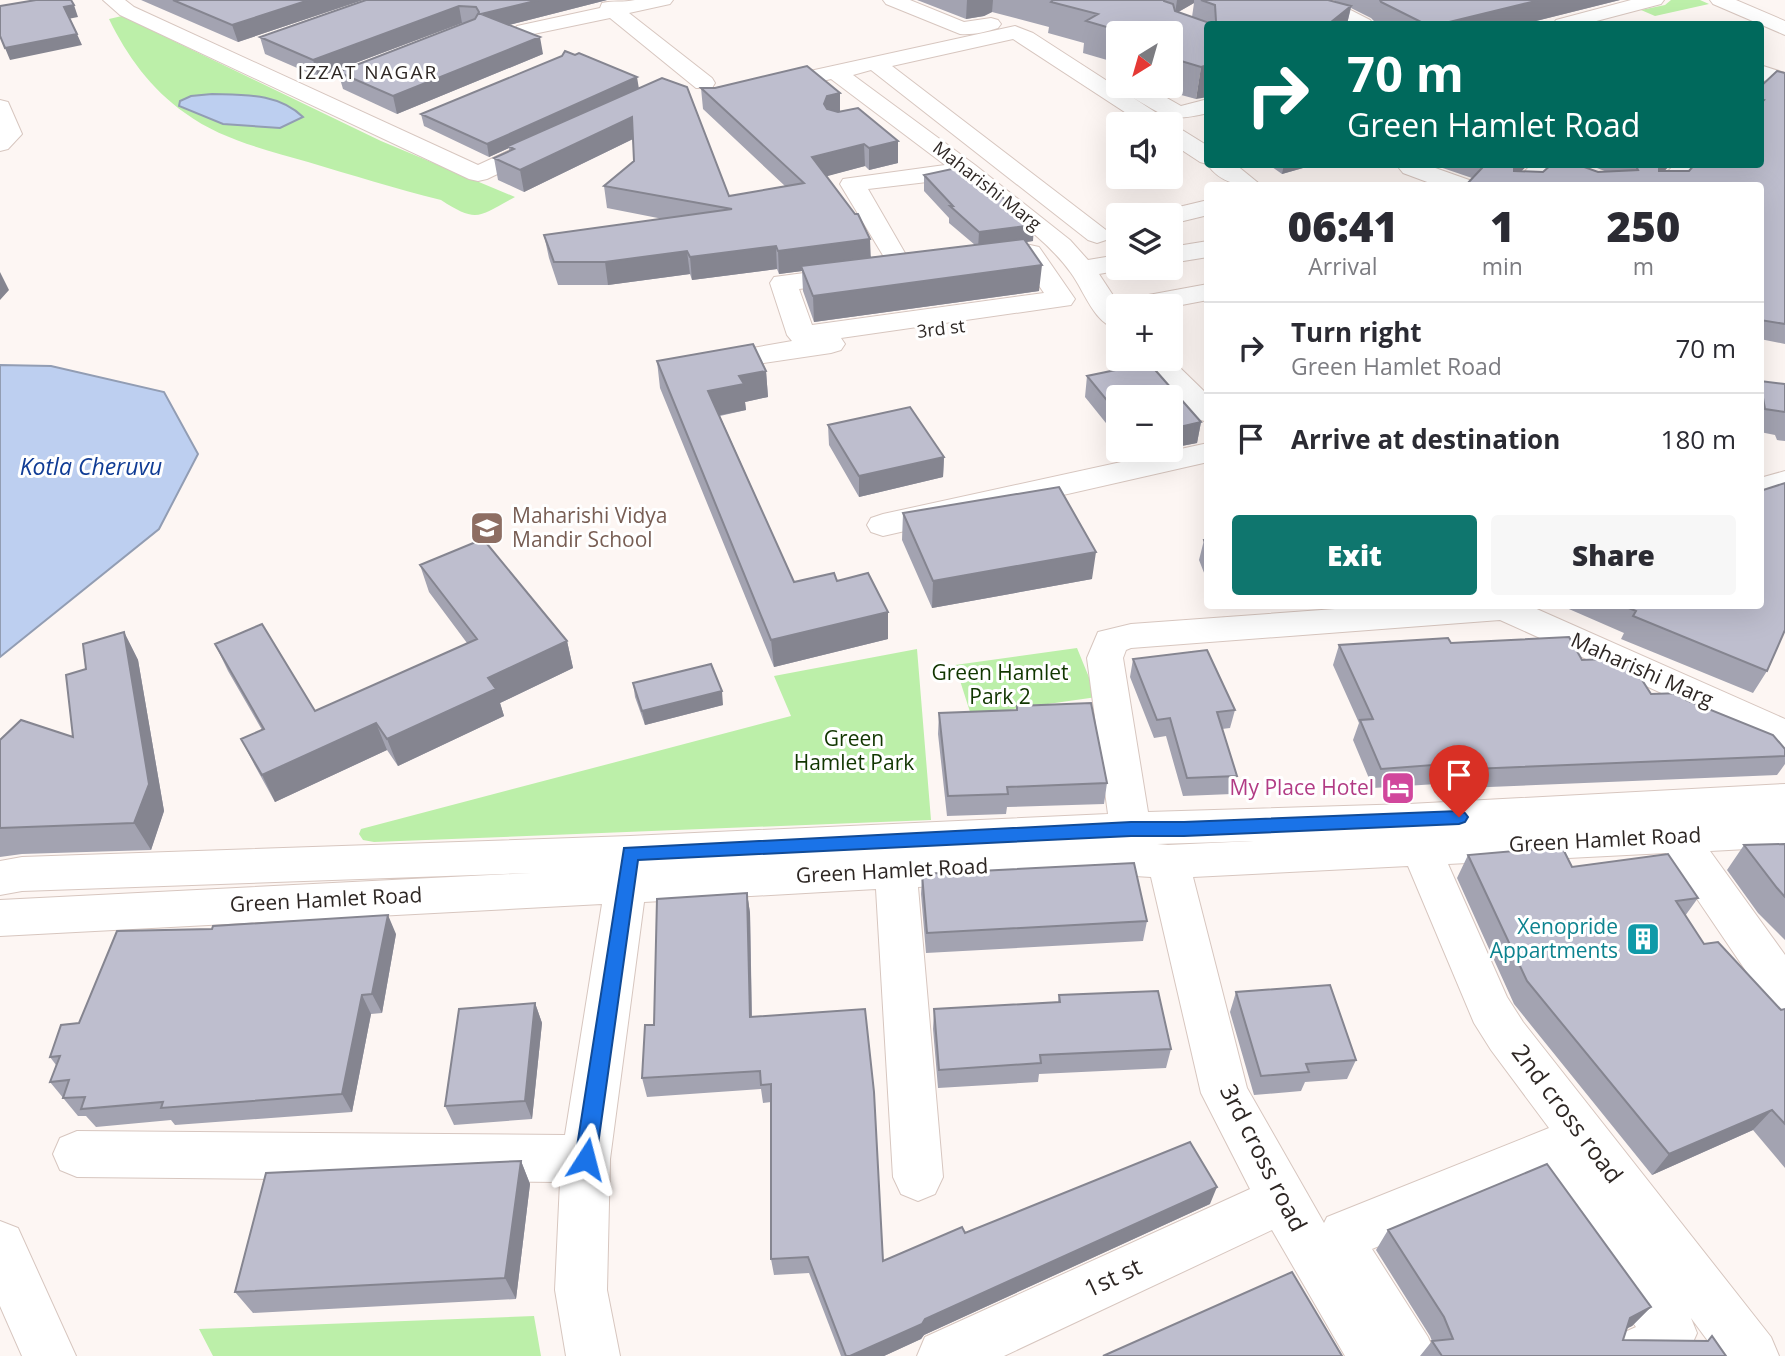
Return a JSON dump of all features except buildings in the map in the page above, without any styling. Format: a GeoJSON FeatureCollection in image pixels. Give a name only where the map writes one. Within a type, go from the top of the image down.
{"type":"FeatureCollection","features":[{"type":"Feature","properties":{"kind":"street"},"geometry":{"type":"LineString","coordinates":[[113,0],[127,11],[478,174],[566,133]]}},
{"type":"Feature","properties":{"kind":"street"},"geometry":{"type":"LineString","coordinates":[[524,30],[663,0]]}},
{"type":"Feature","properties":{"kind":"street"},"geometry":{"type":"LineString","coordinates":[[893,0],[960,28],[979,27],[1010,19],[1024,21],[1106,72]]}},
{"type":"Feature","properties":{"kind":"street"},"geometry":{"type":"LineString","coordinates":[[1316,0],[1357,21]]}},
{"type":"Feature","properties":{"kind":"street"},"geometry":{"type":"LineString","coordinates":[[1574,21],[1654,0]]}},
{"type":"Feature","properties":{"kind":"street"},"geometry":{"type":"LineString","coordinates":[[1720,0],[1785,29]]}},
{"type":"Feature","properties":{"kind":"street"},"geometry":{"type":"LineString","coordinates":[[1761,18],[1785,8]]}},
{"type":"Feature","properties":{"kind":"street"},"geometry":{"type":"LineString","coordinates":[[612,9],[704,83]]}},
{"type":"Feature","properties":{"kind":"street"},"geometry":{"type":"LineString","coordinates":[[743,93],[1015,33],[1026,37],[1140,112]]}},
{"type":"Feature","properties":{"kind":"street"},"geometry":{"type":"LineString","coordinates":[[227,58],[252,49]]}},
{"type":"Feature","properties":{"kind":"street"},"geometry":{"type":"LineString","coordinates":[[874,62],[972,138],[1106,231]]}},
{"type":"Feature","properties":{"kind":"street","name":"Maharishi Marg"},"geometry":{"type":"LineString","coordinates":[[834,71],[937,147],[1061,245],[1082,269],[1106,306]]}},
{"type":"Feature","properties":{"kind":"street"},"geometry":{"type":"LineString","coordinates":[[1764,73],[1785,81]]}},
{"type":"Feature","properties":{"kind":"street"},"geometry":{"type":"LineString","coordinates":[[303,94],[329,84]]}},
{"type":"Feature","properties":{"kind":"street"},"geometry":{"type":"LineString","coordinates":[[1150,98],[1178,113],[1204,107]]}},
{"type":"Feature","properties":{"kind":"street"},"geometry":{"type":"LineString","coordinates":[[0,107],[9,134],[0,144]]}},
{"type":"Feature","properties":{"kind":"street"},"geometry":{"type":"LineString","coordinates":[[865,118],[891,112]]}},
{"type":"Feature","properties":{"kind":"street"},"geometry":{"type":"LineString","coordinates":[[384,131],[408,121]]}},
{"type":"Feature","properties":{"kind":"street"},"geometry":{"type":"LineString","coordinates":[[937,147],[972,138]]}},
{"type":"Feature","properties":{"kind":"street"},"geometry":{"type":"LineString","coordinates":[[1183,141],[1204,154]]}},
{"type":"Feature","properties":{"kind":"street"},"geometry":{"type":"LineString","coordinates":[[1225,168],[1244,182]]}},
{"type":"Feature","properties":{"kind":"street"},"geometry":{"type":"LineString","coordinates":[[1411,168],[1451,182]]}},
{"type":"Feature","properties":{"kind":"street"},"geometry":{"type":"LineString","coordinates":[[1529,182],[1552,168]]}},
{"type":"Feature","properties":{"kind":"street"},"geometry":{"type":"LineString","coordinates":[[1670,182],[1685,168]]}},
{"type":"Feature","properties":{"kind":"street"},"geometry":{"type":"LineString","coordinates":[[897,258],[852,184],[967,170]]}},
{"type":"Feature","properties":{"kind":"street"},"geometry":{"type":"LineString","coordinates":[[1183,213],[1204,208]]}},
{"type":"Feature","properties":{"kind":"street"},"geometry":{"type":"LineString","coordinates":[[1061,245],[1106,233]]}},
{"type":"Feature","properties":{"kind":"street"},"geometry":{"type":"LineString","coordinates":[[1183,253],[1204,250]]}},
{"type":"Feature","properties":{"kind":"street"},"geometry":{"type":"LineString","coordinates":[[1030,253],[1061,299],[924,324],[801,335],[783,283],[1030,253]]}},
{"type":"Feature","properties":{"kind":"street"},"geometry":{"type":"LineString","coordinates":[[1082,269],[1106,265]]}},
{"type":"Feature","properties":{"kind":"street"},"geometry":{"type":"LineString","coordinates":[[1183,297],[1204,293]]}},
{"type":"Feature","properties":{"kind":"street","name":"3rd st"},"geometry":{"type":"LineString","coordinates":[[766,354],[924,324],[1106,315]]}},
{"type":"Feature","properties":{"kind":"street"},"geometry":{"type":"LineString","coordinates":[[1186,367],[1204,405]]}},
{"type":"Feature","properties":{"kind":"street"},"geometry":{"type":"LineString","coordinates":[[883,525],[1204,453]]}},
{"type":"Feature","properties":{"kind":"street"},"geometry":{"type":"LineString","coordinates":[[1764,487],[1785,481]]}},
{"type":"Feature","properties":{"kind":"street","name":"3rd cross road"},"geometry":{"type":"LineString","coordinates":[[1375,1356],[1282,1200],[1225,1093],[1145,850],[1105,658],[1111,641],[1131,636],[1476,609]]}},
{"type":"Feature","properties":{"kind":"street","name":"Maharishi Marg"},"geometry":{"type":"LineString","coordinates":[[1506,609],[1785,735]]}},
{"type":"Feature","properties":{"kind":"street","name":"Green Hamlet Road"},"geometry":{"type":"LineString","coordinates":[[0,878],[22,874],[629,868],[896,872],[1145,850],[1409,820],[1785,800]]}},
{"type":"Feature","properties":{"kind":"street","name":"Green Hamlet Road"},"geometry":{"type":"LineString","coordinates":[[0,918],[629,868],[1145,850],[1421,849],[1785,831]]}},
{"type":"Feature","properties":{"kind":"street"},"geometry":{"type":"LineString","coordinates":[[1677,836],[1785,991]]}},
{"type":"Feature","properties":{"kind":"street","name":"2nd cross road"},"geometry":{"type":"LineString","coordinates":[[1421,849],[1490,1009],[1507,1036],[1563,1146],[1752,1356]]}},
{"type":"Feature","properties":{"kind":"street"},"geometry":{"type":"LineString","coordinates":[[593,1356],[582,1290],[586,1159],[629,868]]}},
{"type":"Feature","properties":{"kind":"street"},"geometry":{"type":"LineString","coordinates":[[896,872],[918,1177]]}},
{"type":"Feature","properties":{"kind":"street"},"geometry":{"type":"LineString","coordinates":[[1409,1356],[1345,1251],[1345,1235],[1563,1146],[1670,1333],[1667,1340],[1633,1356]]}},
{"type":"Feature","properties":{"kind":"street"},"geometry":{"type":"LineString","coordinates":[[77,1154],[586,1159]]}},
{"type":"Feature","properties":{"kind":"street","name":"1st st"},"geometry":{"type":"LineString","coordinates":[[944,1356],[1282,1200]]}},
{"type":"Feature","properties":{"kind":"street"},"geometry":{"type":"LineString","coordinates":[[0,1246],[49,1356]]}},
{"type":"Feature","properties":{"kind":"green space"},"geometry":{"type":"Polygon","coordinates":[[[1671,0],[1700,0],[1709,4],[1655,16],[1641,10],[1665,5],[1671,0]]]}},
{"type":"Feature","properties":{"kind":"green space"},"geometry":{"type":"Polygon","coordinates":[[[122,16],[381,141],[515,197],[486,213],[471,215],[441,200],[228,137],[173,104],[141,71],[109,19],[122,16]]]}},
{"type":"Feature","properties":{"kind":"green space","name":"Green Hamlet Park 2"},"geometry":{"type":"Polygon","coordinates":[[[1077,648],[1097,697],[971,715],[955,665],[1077,648]]]}},
{"type":"Feature","properties":{"kind":"green space","name":"Green Hamlet Park"},"geometry":{"type":"Polygon","coordinates":[[[917,649],[931,820],[374,842],[363,840],[359,834],[361,829],[791,716],[774,676],[917,649]]]}},
{"type":"Feature","properties":{"kind":"green space"},"geometry":{"type":"Polygon","coordinates":[[[534,1316],[541,1356],[213,1356],[199,1329],[534,1316]]]}},
{"type":"Feature","properties":{"kind":"water"},"geometry":{"type":"Polygon","coordinates":[[[212,94],[272,99],[303,117],[280,128],[223,124],[179,106],[180,101],[191,96],[212,94]]]}},
{"type":"Feature","properties":{"kind":"water","name":"Kotla Cheruvu"},"geometry":{"type":"Polygon","coordinates":[[[0,365],[51,366],[164,392],[198,454],[159,529],[0,657],[0,365]]]}},
{"type":"Feature","properties":{"kind":"place","name":"Maharishi Vidya Mandir School"},"geometry":{"type":"Point","coordinates":[487,528]}},
{"type":"Feature","properties":{"kind":"place","name":"My Place Hotel"},"geometry":{"type":"Point","coordinates":[1398,788]}},
{"type":"Feature","properties":{"kind":"place","name":"Xenopride Appartments"},"geometry":{"type":"Point","coordinates":[1643,939]}},
{"type":"Feature","properties":{"kind":"district","name":"IZZAT NAGAR"},"geometry":{"type":"Point","coordinates":[368,72]}},
{"type":"Feature","properties":{"kind":"route"},"geometry":{"type":"LineString","coordinates":[[586,1159],[628,884],[630,853],[1131,829],[1459,817]]}}]}
